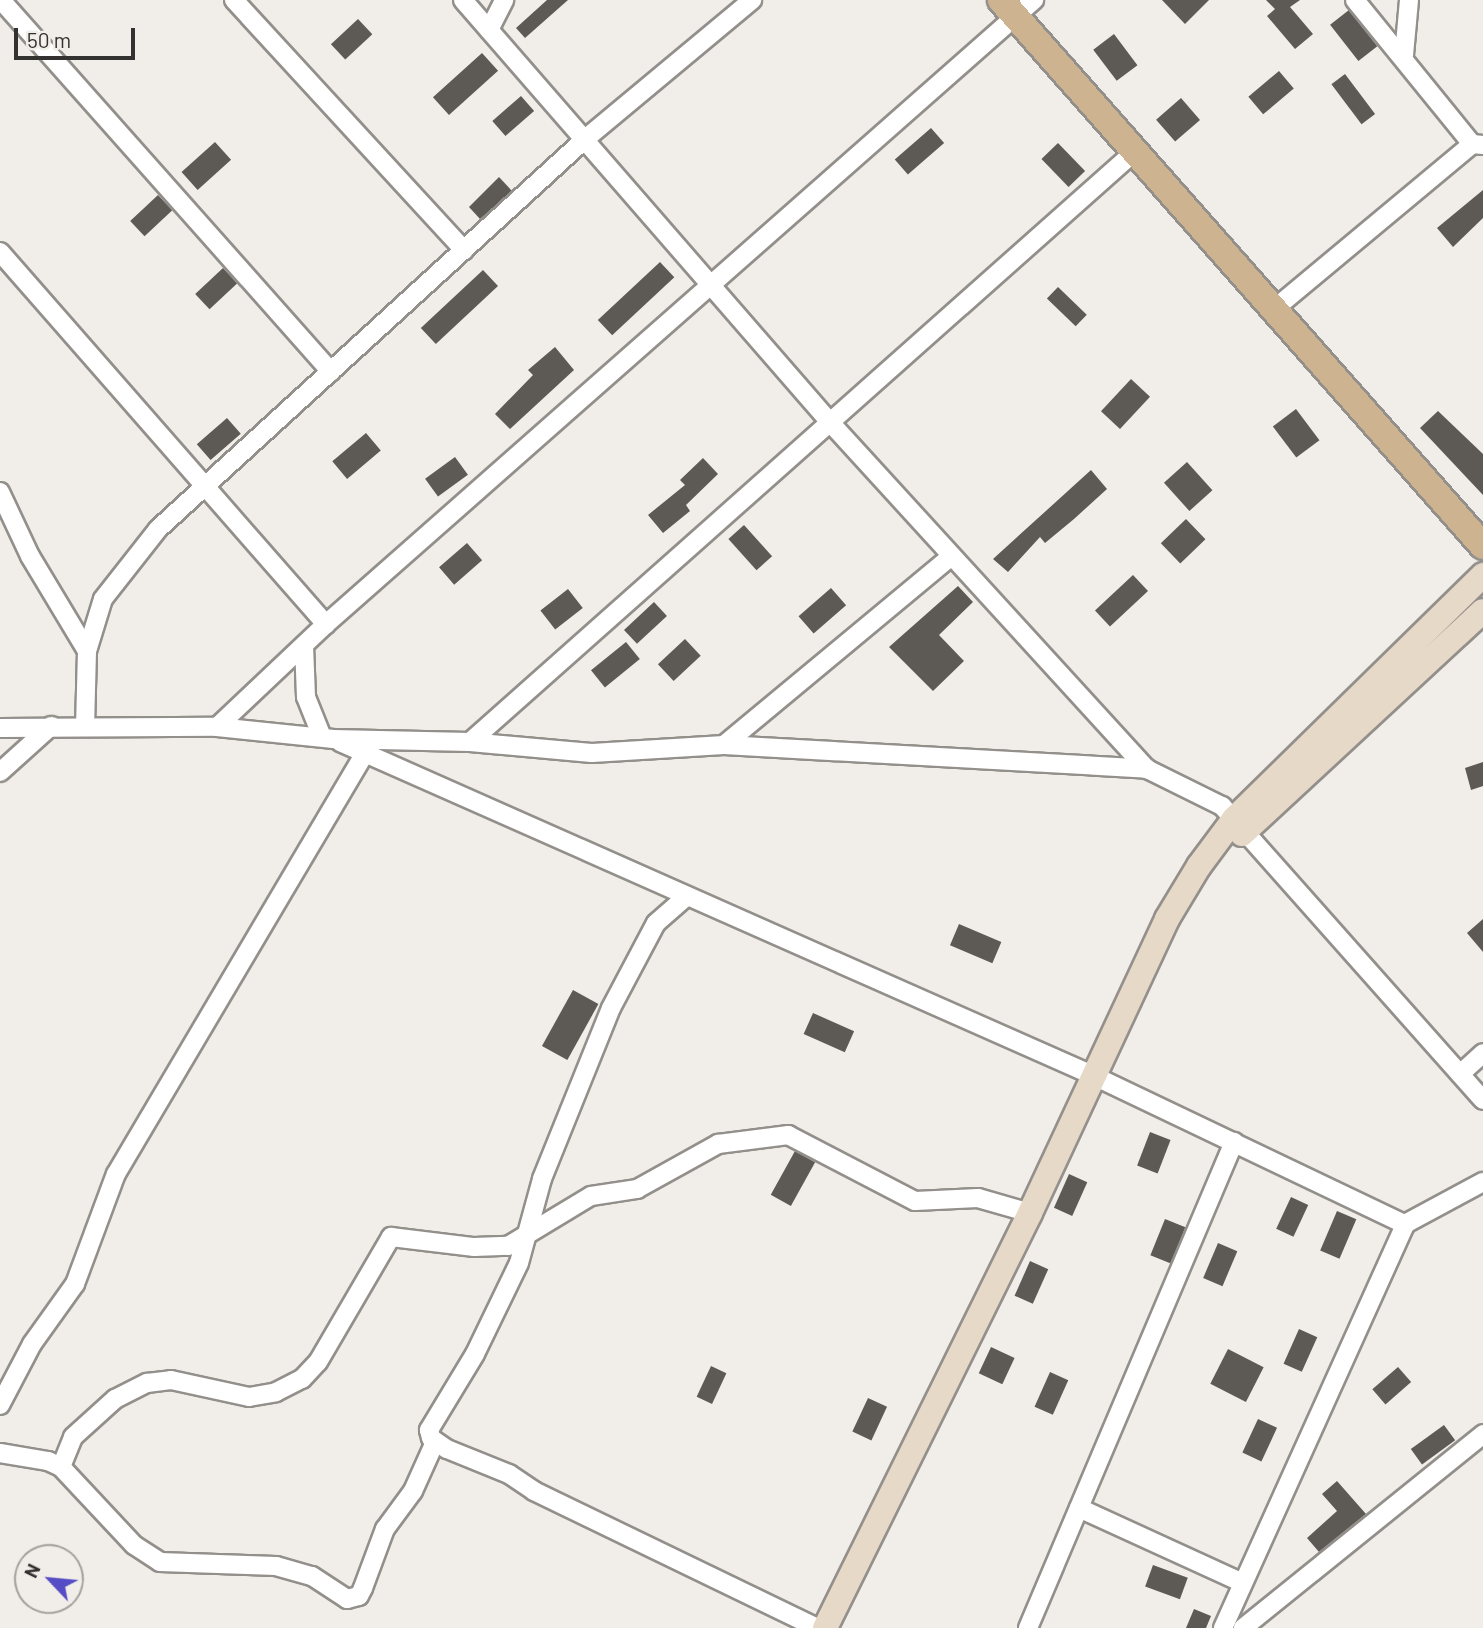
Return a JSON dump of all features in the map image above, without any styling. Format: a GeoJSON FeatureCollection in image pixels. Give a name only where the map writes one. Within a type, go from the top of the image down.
{"type":"FeatureCollection","features":[{"type":"Feature","properties":{"kind":"main road"},"geometry":{"type":"LineString","coordinates":[[1017,5],[1132,154],[1483,546]]}},
{"type":"Feature","properties":{"kind":"main road"},"geometry":{"type":"LineString","coordinates":[[825,1628],[1030,1213],[1167,919],[1199,866],[1483,575]]}},
{"type":"Feature","properties":{"kind":"main road"},"geometry":{"type":"LineString","coordinates":[[1239,825],[1483,611]]}},
{"type":"Feature","properties":{"kind":"street"},"geometry":{"type":"LineString","coordinates":[[1,0],[331,372]]}},
{"type":"Feature","properties":{"kind":"street"},"geometry":{"type":"LineString","coordinates":[[234,0],[464,250]]}},
{"type":"Feature","properties":{"kind":"street"},"geometry":{"type":"LineString","coordinates":[[463,0],[828,420],[1147,769],[1222,806],[1483,1100]]}},
{"type":"Feature","properties":{"kind":"street"},"geometry":{"type":"LineString","coordinates":[[489,30],[504,0]]}},
{"type":"Feature","properties":{"kind":"street"},"geometry":{"type":"LineString","coordinates":[[85,725],[87,651],[103,599],[121,571],[158,529],[584,140],[752,0]]}},
{"type":"Feature","properties":{"kind":"street"},"geometry":{"type":"LineString","coordinates":[[1273,310],[1477,145],[1356,0]]}},
{"type":"Feature","properties":{"kind":"street"},"geometry":{"type":"LineString","coordinates":[[1404,55],[1409,0]]}},
{"type":"Feature","properties":{"kind":"street"},"geometry":{"type":"LineString","coordinates":[[217,727],[326,624],[710,286],[1017,5]]}},
{"type":"Feature","properties":{"kind":"street"},"geometry":{"type":"LineString","coordinates":[[470,742],[828,420],[1132,154]]}},
{"type":"Feature","properties":{"kind":"street"},"geometry":{"type":"LineString","coordinates":[[0,252],[208,485],[326,624]]}},
{"type":"Feature","properties":{"kind":"street"},"geometry":{"type":"LineString","coordinates":[[0,492],[30,556],[87,651]]}},
{"type":"Feature","properties":{"kind":"street"},"geometry":{"type":"LineString","coordinates":[[724,745],[952,556]]}},
{"type":"Feature","properties":{"kind":"street"},"geometry":{"type":"LineString","coordinates":[[304,645],[306,697],[328,738],[365,752],[1093,1075],[1405,1224]]}},
{"type":"Feature","properties":{"kind":"street"},"geometry":{"type":"LineString","coordinates":[[0,728],[85,725],[217,727],[328,738],[470,742],[592,753],[724,745],[1147,769]]}},
{"type":"Feature","properties":{"kind":"street"},"geometry":{"type":"LineString","coordinates":[[0,772],[51,726]]}},
{"type":"Feature","properties":{"kind":"street"},"geometry":{"type":"LineString","coordinates":[[0,1405],[32,1343],[75,1284],[116,1174],[365,752]]}},
{"type":"Feature","properties":{"kind":"street"},"geometry":{"type":"LineString","coordinates":[[687,896],[656,923],[611,1008],[542,1179],[527,1238],[475,1354],[429,1430],[435,1443],[509,1474],[534,1491],[817,1628]]}},
{"type":"Feature","properties":{"kind":"street"},"geometry":{"type":"LineString","coordinates":[[1460,1074],[1483,1053]]}},
{"type":"Feature","properties":{"kind":"street"},"geometry":{"type":"LineString","coordinates":[[61,1467],[73,1437],[115,1399],[147,1383],[171,1380],[249,1397],[276,1392],[302,1379],[318,1362],[391,1237],[483,1247],[508,1245],[527,1238],[591,1196],[637,1189],[704,1149],[751,1136],[788,1135],[804,1141],[922,1203],[978,1198],[1030,1213]]}},
{"type":"Feature","properties":{"kind":"street"},"geometry":{"type":"LineString","coordinates":[[1028,1628],[1234,1142]]}},
{"type":"Feature","properties":{"kind":"street"},"geometry":{"type":"LineString","coordinates":[[1223,1628],[1405,1224],[1483,1182]]}},
{"type":"Feature","properties":{"kind":"street"},"geometry":{"type":"LineString","coordinates":[[1244,1628],[1483,1434]]}},
{"type":"Feature","properties":{"kind":"street"},"geometry":{"type":"LineString","coordinates":[[0,1453],[48,1461],[61,1467],[134,1545],[160,1562],[276,1566],[312,1576],[335,1594],[353,1598],[363,1588],[385,1529],[413,1491],[435,1443]]}},
{"type":"Feature","properties":{"kind":"street"},"geometry":{"type":"LineString","coordinates":[[1079,1508],[1243,1583]]}},
{"type":"Feature","properties":{"kind":"building"},"geometry":{"type":"Polygon","coordinates":[[[547,0],[568,0],[525,38],[516,28],[547,0]]]}},
{"type":"Feature","properties":{"kind":"building"},"geometry":{"type":"Polygon","coordinates":[[[1162,0],[1209,0],[1185,24],[1162,0]]]}},
{"type":"Feature","properties":{"kind":"building"},"geometry":{"type":"Polygon","coordinates":[[[1266,0],[1300,0],[1290,7],[1313,34],[1295,49],[1267,16],[1275,9],[1266,0]]]}},
{"type":"Feature","properties":{"kind":"building"},"geometry":{"type":"Polygon","coordinates":[[[1349,10],[1377,46],[1358,61],[1330,25],[1349,10]]]}},
{"type":"Feature","properties":{"kind":"building"},"geometry":{"type":"Polygon","coordinates":[[[358,19],[372,34],[345,60],[331,44],[358,19]]]}},
{"type":"Feature","properties":{"kind":"building"},"geometry":{"type":"Polygon","coordinates":[[[1114,34],[1137,65],[1117,81],[1093,50],[1114,34]]]}},
{"type":"Feature","properties":{"kind":"building"},"geometry":{"type":"Polygon","coordinates":[[[482,53],[498,71],[449,115],[433,97],[482,53]]]}},
{"type":"Feature","properties":{"kind":"building"},"geometry":{"type":"Polygon","coordinates":[[[1279,71],[1294,89],[1263,114],[1248,97],[1279,71]]]}},
{"type":"Feature","properties":{"kind":"building"},"geometry":{"type":"Polygon","coordinates":[[[1345,74],[1375,114],[1362,124],[1331,84],[1345,74]]]}},
{"type":"Feature","properties":{"kind":"building"},"geometry":{"type":"Polygon","coordinates":[[[521,96],[534,111],[505,136],[492,121],[521,96]]]}},
{"type":"Feature","properties":{"kind":"building"},"geometry":{"type":"Polygon","coordinates":[[[1181,98],[1200,120],[1175,142],[1156,120],[1181,98]]]}},
{"type":"Feature","properties":{"kind":"building"},"geometry":{"type":"Polygon","coordinates":[[[931,128],[944,143],[908,175],[895,159],[931,128]]]}},
{"type":"Feature","properties":{"kind":"building"},"geometry":{"type":"Polygon","coordinates":[[[215,142],[231,160],[198,190],[182,172],[215,142]]]}},
{"type":"Feature","properties":{"kind":"building"},"geometry":{"type":"Polygon","coordinates":[[[1058,143],[1085,171],[1069,187],[1041,159],[1058,143]]]}},
{"type":"Feature","properties":{"kind":"building"},"geometry":{"type":"Polygon","coordinates":[[[499,177],[512,191],[480,219],[469,207],[499,177]]]}},
{"type":"Feature","properties":{"kind":"building"},"geometry":{"type":"Polygon","coordinates":[[[1483,190],[1483,218],[1453,247],[1437,228],[1483,190]]]}},
{"type":"Feature","properties":{"kind":"building"},"geometry":{"type":"Polygon","coordinates":[[[158,195],[172,210],[145,236],[130,221],[158,195]]]}},
{"type":"Feature","properties":{"kind":"building"},"geometry":{"type":"Polygon","coordinates":[[[660,262],[674,277],[612,335],[598,320],[660,262]]]}},
{"type":"Feature","properties":{"kind":"building"},"geometry":{"type":"Polygon","coordinates":[[[223,268],[237,283],[210,309],[195,294],[223,268]]]}},
{"type":"Feature","properties":{"kind":"building"},"geometry":{"type":"Polygon","coordinates":[[[483,270],[498,286],[436,344],[421,328],[483,270]]]}},
{"type":"Feature","properties":{"kind":"building"},"geometry":{"type":"Polygon","coordinates":[[[1058,287],[1087,315],[1076,326],[1047,299],[1058,287]]]}},
{"type":"Feature","properties":{"kind":"building"},"geometry":{"type":"Polygon","coordinates":[[[555,347],[574,370],[510,429],[495,414],[533,375],[528,370],[555,347]]]}},
{"type":"Feature","properties":{"kind":"building"},"geometry":{"type":"Polygon","coordinates":[[[1131,379],[1150,397],[1120,429],[1101,411],[1131,379]]]}},
{"type":"Feature","properties":{"kind":"building"},"geometry":{"type":"Polygon","coordinates":[[[1296,409],[1319,440],[1296,458],[1273,426],[1296,409]]]}},
{"type":"Feature","properties":{"kind":"building"},"geometry":{"type":"Polygon","coordinates":[[[1438,411],[1483,454],[1483,495],[1420,428],[1438,411]]]}},
{"type":"Feature","properties":{"kind":"building"},"geometry":{"type":"Polygon","coordinates":[[[227,418],[241,434],[211,460],[197,444],[227,418]]]}},
{"type":"Feature","properties":{"kind":"building"},"geometry":{"type":"Polygon","coordinates":[[[366,433],[381,451],[347,479],[332,461],[366,433]]]}},
{"type":"Feature","properties":{"kind":"building"},"geometry":{"type":"Polygon","coordinates":[[[455,457],[468,475],[438,497],[425,479],[455,457]]]}},
{"type":"Feature","properties":{"kind":"building"},"geometry":{"type":"Polygon","coordinates":[[[703,458],[718,474],[686,505],[690,511],[663,533],[648,515],[685,485],[680,480],[703,458]]]}},
{"type":"Feature","properties":{"kind":"building"},"geometry":{"type":"Polygon","coordinates":[[[1187,462],[1212,490],[1189,511],[1164,483],[1187,462]]]}},
{"type":"Feature","properties":{"kind":"building"},"geometry":{"type":"Polygon","coordinates":[[[1091,470],[1107,489],[1074,519],[1045,543],[1040,537],[1008,572],[993,559],[1091,470]]]}},
{"type":"Feature","properties":{"kind":"building"},"geometry":{"type":"Polygon","coordinates":[[[1186,519],[1205,539],[1180,563],[1161,543],[1186,519]]]}},
{"type":"Feature","properties":{"kind":"building"},"geometry":{"type":"Polygon","coordinates":[[[744,525],[772,556],[756,570],[728,539],[744,525]]]}},
{"type":"Feature","properties":{"kind":"building"},"geometry":{"type":"Polygon","coordinates":[[[467,543],[482,560],[454,585],[439,567],[467,543]]]}},
{"type":"Feature","properties":{"kind":"building"},"geometry":{"type":"Polygon","coordinates":[[[1133,575],[1148,591],[1110,627],[1095,610],[1133,575]]]}},
{"type":"Feature","properties":{"kind":"building"},"geometry":{"type":"Polygon","coordinates":[[[958,586],[973,602],[939,635],[964,661],[933,691],[889,647],[958,586]]]}},
{"type":"Feature","properties":{"kind":"building"},"geometry":{"type":"Polygon","coordinates":[[[831,588],[846,605],[814,634],[799,616],[831,588]]]}},
{"type":"Feature","properties":{"kind":"building"},"geometry":{"type":"Polygon","coordinates":[[[568,589],[583,608],[555,629],[540,611],[568,589]]]}},
{"type":"Feature","properties":{"kind":"building"},"geometry":{"type":"Polygon","coordinates":[[[654,602],[667,616],[637,644],[624,630],[654,602]]]}},
{"type":"Feature","properties":{"kind":"building"},"geometry":{"type":"Polygon","coordinates":[[[685,639],[701,656],[674,681],[658,664],[685,639]]]}},
{"type":"Feature","properties":{"kind":"building"},"geometry":{"type":"Polygon","coordinates":[[[626,642],[640,659],[605,687],[591,670],[626,642]]]}},
{"type":"Feature","properties":{"kind":"building"},"geometry":{"type":"Polygon","coordinates":[[[1483,762],[1483,786],[1471,790],[1465,768],[1483,762]]]}},
{"type":"Feature","properties":{"kind":"building"},"geometry":{"type":"Polygon","coordinates":[[[1483,919],[1483,952],[1467,933],[1483,919]]]}},
{"type":"Feature","properties":{"kind":"building"},"geometry":{"type":"Polygon","coordinates":[[[959,924],[1001,942],[992,963],[950,945],[959,924]]]}},
{"type":"Feature","properties":{"kind":"building"},"geometry":{"type":"Polygon","coordinates":[[[573,990],[598,1004],[567,1060],[542,1046],[573,990]]]}},
{"type":"Feature","properties":{"kind":"building"},"geometry":{"type":"Polygon","coordinates":[[[813,1013],[854,1031],[845,1052],[804,1034],[813,1013]]]}},
{"type":"Feature","properties":{"kind":"building"},"geometry":{"type":"Polygon","coordinates":[[[1150,1132],[1171,1140],[1158,1173],[1137,1166],[1150,1132]]]}},
{"type":"Feature","properties":{"kind":"building"},"geometry":{"type":"Polygon","coordinates":[[[795,1151],[815,1162],[791,1206],[771,1195],[795,1151]]]}},
{"type":"Feature","properties":{"kind":"building"},"geometry":{"type":"Polygon","coordinates":[[[1069,1174],[1087,1182],[1072,1216],[1054,1208],[1069,1174]]]}},
{"type":"Feature","properties":{"kind":"building"},"geometry":{"type":"Polygon","coordinates":[[[1291,1197],[1308,1205],[1293,1237],[1276,1229],[1291,1197]]]}},
{"type":"Feature","properties":{"kind":"building"},"geometry":{"type":"Polygon","coordinates":[[[1337,1211],[1356,1219],[1340,1259],[1320,1251],[1337,1211]]]}},
{"type":"Feature","properties":{"kind":"building"},"geometry":{"type":"Polygon","coordinates":[[[1165,1219],[1185,1227],[1171,1263],[1150,1255],[1165,1219]]]}},
{"type":"Feature","properties":{"kind":"building"},"geometry":{"type":"Polygon","coordinates":[[[1218,1243],[1237,1251],[1222,1286],[1203,1278],[1218,1243]]]}},
{"type":"Feature","properties":{"kind":"building"},"geometry":{"type":"Polygon","coordinates":[[[1030,1261],[1048,1269],[1033,1304],[1015,1296],[1030,1261]]]}},
{"type":"Feature","properties":{"kind":"building"},"geometry":{"type":"Polygon","coordinates":[[[1299,1329],[1317,1337],[1302,1372],[1284,1364],[1299,1329]]]}},
{"type":"Feature","properties":{"kind":"building"},"geometry":{"type":"Polygon","coordinates":[[[991,1347],[1015,1358],[1002,1384],[979,1373],[991,1347]]]}},
{"type":"Feature","properties":{"kind":"building"},"geometry":{"type":"Polygon","coordinates":[[[1228,1349],[1264,1367],[1246,1402],[1210,1384],[1228,1349]]]}},
{"type":"Feature","properties":{"kind":"building"},"geometry":{"type":"Polygon","coordinates":[[[711,1366],[726,1373],[712,1404],[697,1397],[711,1366]]]}},
{"type":"Feature","properties":{"kind":"building"},"geometry":{"type":"Polygon","coordinates":[[[1398,1367],[1411,1382],[1385,1404],[1372,1389],[1398,1367]]]}},
{"type":"Feature","properties":{"kind":"building"},"geometry":{"type":"Polygon","coordinates":[[[1050,1372],[1068,1380],[1053,1415],[1035,1407],[1050,1372]]]}},
{"type":"Feature","properties":{"kind":"building"},"geometry":{"type":"Polygon","coordinates":[[[868,1398],[887,1407],[871,1440],[852,1432],[868,1398]]]}},
{"type":"Feature","properties":{"kind":"building"},"geometry":{"type":"Polygon","coordinates":[[[1258,1419],[1277,1428],[1261,1461],[1242,1453],[1258,1419]]]}},
{"type":"Feature","properties":{"kind":"building"},"geometry":{"type":"Polygon","coordinates":[[[1444,1425],[1455,1440],[1422,1464],[1411,1449],[1444,1425]]]}},
{"type":"Feature","properties":{"kind":"building"},"geometry":{"type":"Polygon","coordinates":[[[1337,1481],[1366,1514],[1319,1552],[1307,1538],[1337,1511],[1322,1494],[1337,1481]]]}},
{"type":"Feature","properties":{"kind":"building"},"geometry":{"type":"Polygon","coordinates":[[[1153,1565],[1188,1578],[1180,1599],[1145,1587],[1153,1565]]]}},
{"type":"Feature","properties":{"kind":"building"},"geometry":{"type":"Polygon","coordinates":[[[1194,1609],[1211,1616],[1206,1628],[1186,1628],[1194,1609]]]}}]}
